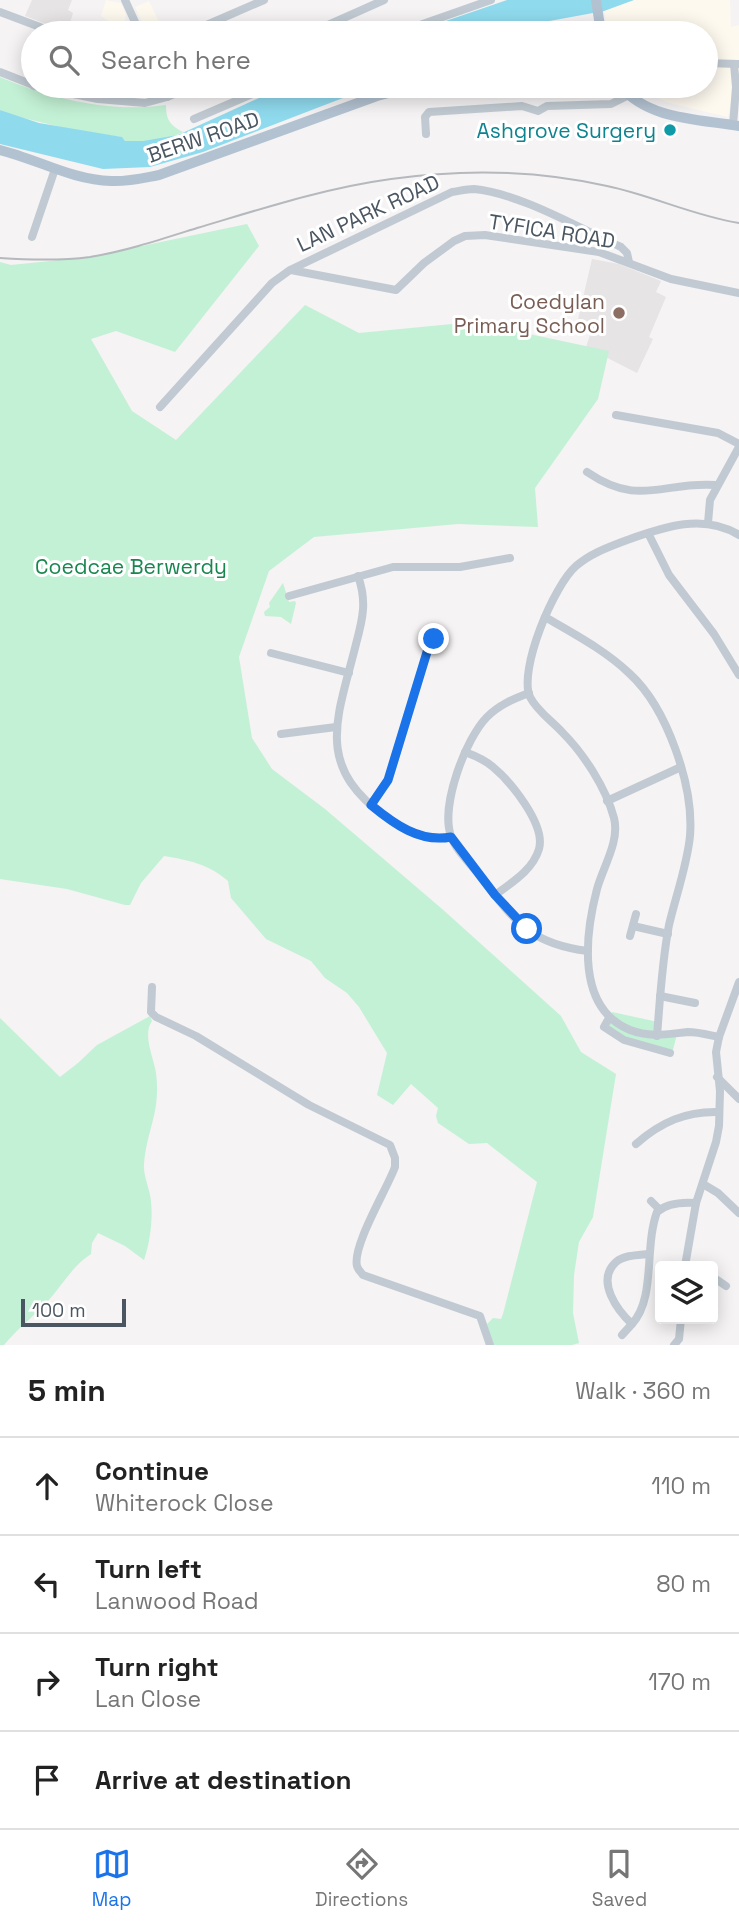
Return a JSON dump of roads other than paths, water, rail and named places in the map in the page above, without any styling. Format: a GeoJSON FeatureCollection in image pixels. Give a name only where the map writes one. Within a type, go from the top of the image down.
{"type":"FeatureCollection","features":[{"type":"Feature","properties":{"kind":"main road"},"geometry":{"type":"LineString","coordinates":[[596,0],[600,21]]}},
{"type":"Feature","properties":{"kind":"main road","name":"BERW ROAD"},"geometry":{"type":"LineString","coordinates":[[0,150],[55,169],[109,181],[133,180],[159,175],[371,98]]}},
{"type":"Feature","properties":{"kind":"main road"},"geometry":{"type":"LineString","coordinates":[[634,98],[670,115],[736,125]]}},
{"type":"Feature","properties":{"kind":"street"},"geometry":{"type":"LineString","coordinates":[[216,21],[264,0]]}},
{"type":"Feature","properties":{"kind":"street"},"geometry":{"type":"LineString","coordinates":[[337,21],[384,0]]}},
{"type":"Feature","properties":{"kind":"street"},"geometry":{"type":"LineString","coordinates":[[431,21],[491,0]]}},
{"type":"Feature","properties":{"kind":"street"},"geometry":{"type":"LineString","coordinates":[[129,1],[136,21]]}},
{"type":"Feature","properties":{"kind":"street"},"geometry":{"type":"LineString","coordinates":[[0,12],[24,21]]}},
{"type":"Feature","properties":{"kind":"street"},"geometry":{"type":"LineString","coordinates":[[718,63],[737,64],[736,125]]}},
{"type":"Feature","properties":{"kind":"street"},"geometry":{"type":"LineString","coordinates":[[0,72],[21,81]]}},
{"type":"Feature","properties":{"kind":"street"},"geometry":{"type":"LineString","coordinates":[[93,98],[145,103],[163,98]]}},
{"type":"Feature","properties":{"kind":"street"},"geometry":{"type":"LineString","coordinates":[[194,119],[243,98]]}},
{"type":"Feature","properties":{"kind":"street"},"geometry":{"type":"LineString","coordinates":[[426,134],[425,117],[429,112],[522,106],[538,111],[547,106],[611,104],[623,98]]}},
{"type":"Feature","properties":{"kind":"street"},"geometry":{"type":"LineString","coordinates":[[32,237],[55,169]]}},
{"type":"Feature","properties":{"kind":"street","name":"LAN PARK ROAD"},"geometry":{"type":"LineString","coordinates":[[160,407],[264,292],[290,270],[452,192],[470,189],[489,191],[525,203],[621,247],[627,253],[629,262]]}},
{"type":"Feature","properties":{"kind":"street","name":"TYFICA ROAD"},"geometry":{"type":"LineString","coordinates":[[290,270],[396,290],[424,263],[454,241],[465,236],[485,235],[599,253],[671,279],[739,293]]}},
{"type":"Feature","properties":{"kind":"street"},"geometry":{"type":"LineString","coordinates":[[616,415],[718,433],[739,445],[716,485],[704,523]]}},
{"type":"Feature","properties":{"kind":"street"},"geometry":{"type":"LineString","coordinates":[[587,472],[620,489],[640,493],[698,484],[716,485]]}},
{"type":"Feature","properties":{"kind":"street"},"geometry":{"type":"LineString","coordinates":[[719,1037],[697,1032],[657,1036],[631,1030],[610,1018],[592,985],[588,951],[597,889],[615,832],[614,818],[572,742],[539,708],[529,694],[527,684],[534,651],[558,587],[574,568],[596,552],[671,526],[704,523],[739,534]]}},
{"type":"Feature","properties":{"kind":"street"},"geometry":{"type":"LineString","coordinates":[[648,533],[669,575],[714,634],[739,675]]}},
{"type":"Feature","properties":{"kind":"street"},"geometry":{"type":"LineString","coordinates":[[289,596],[408,565],[460,567],[510,558]]}},
{"type":"Feature","properties":{"kind":"street"},"geometry":{"type":"LineString","coordinates":[[358,576],[365,614],[336,727],[337,746],[344,770],[360,796],[387,818],[414,834],[437,838],[451,837]]}},
{"type":"Feature","properties":{"kind":"street"},"geometry":{"type":"LineString","coordinates":[[545,617],[603,652],[632,675],[663,723],[681,767],[689,804],[690,839],[668,934],[657,1036]]}},
{"type":"Feature","properties":{"kind":"street"},"geometry":{"type":"LineString","coordinates":[[371,805],[388,780],[431,639]]}},
{"type":"Feature","properties":{"kind":"street"},"geometry":{"type":"LineString","coordinates":[[271,653],[349,673]]}},
{"type":"Feature","properties":{"kind":"street"},"geometry":{"type":"LineString","coordinates":[[529,694],[500,706],[480,724],[465,752],[451,803],[451,837],[516,919],[539,938],[564,948],[588,951]]}},
{"type":"Feature","properties":{"kind":"street"},"geometry":{"type":"LineString","coordinates":[[282,734],[336,727]]}},
{"type":"Feature","properties":{"kind":"street"},"geometry":{"type":"LineString","coordinates":[[465,752],[483,760],[506,779],[533,818],[539,834],[539,851],[528,869],[495,895]]}},
{"type":"Feature","properties":{"kind":"street"},"geometry":{"type":"LineString","coordinates":[[607,801],[681,767]]}},
{"type":"Feature","properties":{"kind":"street"},"geometry":{"type":"LineString","coordinates":[[630,936],[636,914]]}},
{"type":"Feature","properties":{"kind":"street"},"geometry":{"type":"LineString","coordinates":[[633,926],[668,934]]}},
{"type":"Feature","properties":{"kind":"street"},"geometry":{"type":"LineString","coordinates":[[686,1261],[696,1203],[716,1142],[719,1112],[716,1052],[739,982]]}},
{"type":"Feature","properties":{"kind":"street"},"geometry":{"type":"LineString","coordinates":[[152,987],[153,1015],[196,1036],[309,1105],[390,1145],[395,1167],[363,1238],[356,1260],[358,1270],[363,1275],[480,1317],[490,1345]]}},
{"type":"Feature","properties":{"kind":"street"},"geometry":{"type":"LineString","coordinates":[[660,996],[695,1003]]}},
{"type":"Feature","properties":{"kind":"street"},"geometry":{"type":"LineString","coordinates":[[610,1018],[604,1027],[616,1036],[670,1053]]}},
{"type":"Feature","properties":{"kind":"street"},"geometry":{"type":"LineString","coordinates":[[717,1077],[739,1099]]}},
{"type":"Feature","properties":{"kind":"street"},"geometry":{"type":"LineString","coordinates":[[636,1144],[657,1127],[680,1116],[719,1112]]}},
{"type":"Feature","properties":{"kind":"street"},"geometry":{"type":"LineString","coordinates":[[703,1184],[718,1192],[739,1213]]}},
{"type":"Feature","properties":{"kind":"street"},"geometry":{"type":"LineString","coordinates":[[651,1200],[659,1209]]}},
{"type":"Feature","properties":{"kind":"street"},"geometry":{"type":"LineString","coordinates":[[622,1335],[641,1314],[654,1218],[659,1209],[677,1203],[696,1203]]}},
{"type":"Feature","properties":{"kind":"street"},"geometry":{"type":"LineString","coordinates":[[632,1324],[614,1304],[609,1278],[614,1263],[648,1254]]}},
{"type":"Feature","properties":{"kind":"street"},"geometry":{"type":"LineString","coordinates":[[677,1342],[680,1324]]}},
{"type":"Feature","properties":{"kind":"water"},"geometry":{"type":"Polygon","coordinates":[[[507,0],[634,0],[604,11],[549,21],[446,21],[507,0]]]}},
{"type":"Feature","properties":{"kind":"water"},"geometry":{"type":"Polygon","coordinates":[[[259,98],[343,98],[203,152],[150,167],[103,169],[0,144],[0,110],[39,123],[122,137],[125,141],[178,135],[259,98]]]}},
{"type":"Feature","properties":{"kind":"railway"},"geometry":{"type":"LineString","coordinates":[[0,258],[56,260],[103,254],[317,193],[391,179],[445,174],[526,174],[580,181],[623,190],[706,216],[739,223]]}},
{"type":"Feature","properties":{"kind":"place","name":"Ashgrove Surgery"},"geometry":{"type":"Point","coordinates":[670,130]}},
{"type":"Feature","properties":{"kind":"place","name":"Coedylan Primary School"},"geometry":{"type":"Point","coordinates":[619,313]}},
{"type":"Feature","properties":{"kind":"park label","name":"Coedcae Berwerdy"},"geometry":{"type":"Point","coordinates":[131,566]}}]}
